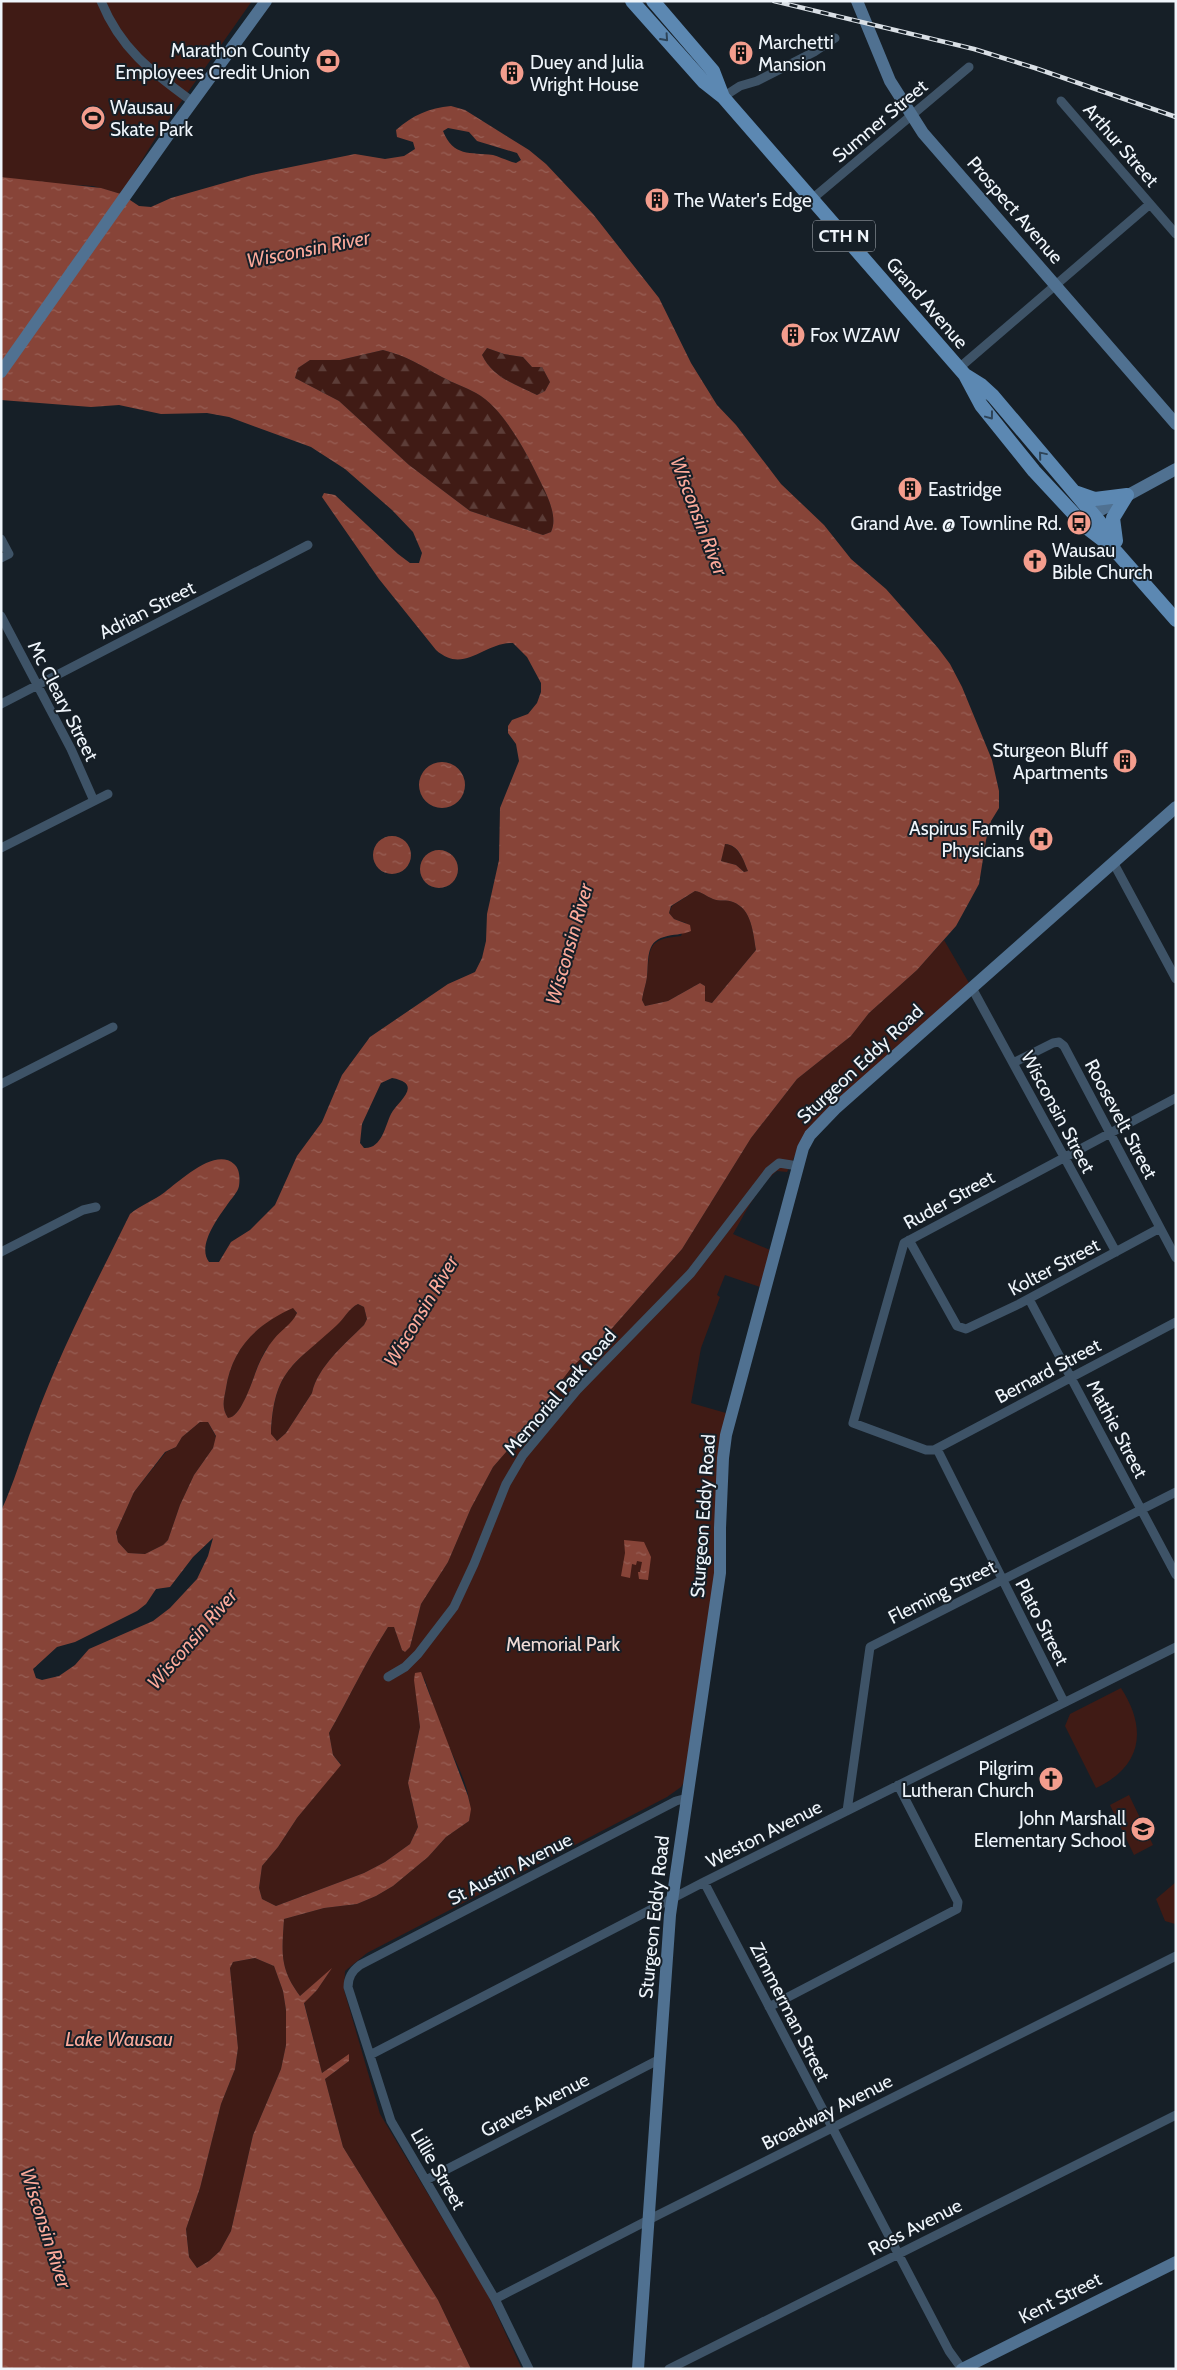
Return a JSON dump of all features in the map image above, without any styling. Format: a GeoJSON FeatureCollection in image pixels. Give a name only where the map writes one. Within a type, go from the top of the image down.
{"type":"FeatureCollection","features":[{"type":"Feature","properties":{"kind":"main road","name":"Grand Avenue"},"geometry":{"type":"LineString","coordinates":[[632,1],[704,82],[723,97],[962,372],[975,396],[1000,430],[1087,518]]}},
{"type":"Feature","properties":{"kind":"main road","name":"Grand Avenue"},"geometry":{"type":"LineString","coordinates":[[653,1],[713,71],[723,97]]}},
{"type":"Feature","properties":{"kind":"main road","name":"Grand Avenue"},"geometry":{"type":"LineString","coordinates":[[962,372],[993,396],[1074,492],[1097,537],[1115,550],[1176,620]]}},
{"type":"Feature","properties":{"kind":"main road"},"geometry":{"type":"LineString","coordinates":[[1074,492],[1083,497],[1095,499],[1127,495]]}},
{"type":"Feature","properties":{"kind":"main road"},"geometry":{"type":"LineString","coordinates":[[1115,550],[1113,518],[1127,495]]}},
{"type":"Feature","properties":{"kind":"street"},"geometry":{"type":"LineString","coordinates":[[101,1],[116,30],[142,62],[156,76],[193,102]]}},
{"type":"Feature","properties":{"kind":"street"},"geometry":{"type":"LineString","coordinates":[[1,372],[266,1]]}},
{"type":"Feature","properties":{"kind":"street","name":"Prospect Avenue"},"geometry":{"type":"LineString","coordinates":[[857,1],[893,87],[926,137],[1176,424]]}},
{"type":"Feature","properties":{"kind":"street"},"geometry":{"type":"LineString","coordinates":[[723,97],[740,86],[757,81],[807,55],[835,38]]}},
{"type":"Feature","properties":{"kind":"street","name":"Sumner Street"},"geometry":{"type":"LineString","coordinates":[[812,200],[970,67]]}},
{"type":"Feature","properties":{"kind":"street","name":"Arthur Street"},"geometry":{"type":"LineString","coordinates":[[1061,101],[1176,234]]}},
{"type":"Feature","properties":{"kind":"street"},"geometry":{"type":"LineString","coordinates":[[962,372],[1150,204]]}},
{"type":"Feature","properties":{"kind":"street"},"geometry":{"type":"LineString","coordinates":[[1087,518],[1176,469]]}},
{"type":"Feature","properties":{"kind":"street"},"geometry":{"type":"LineString","coordinates":[[1,539],[5,556]]}},
{"type":"Feature","properties":{"kind":"street","name":"Adrian Street"},"geometry":{"type":"LineString","coordinates":[[1,704],[308,545]]}},
{"type":"Feature","properties":{"kind":"street","name":"Mc Cleary Street"},"geometry":{"type":"LineString","coordinates":[[1,616],[71,749],[94,801]]}},
{"type":"Feature","properties":{"kind":"street"},"geometry":{"type":"LineString","coordinates":[[1,848],[108,794]]}},
{"type":"Feature","properties":{"kind":"street","name":"Sturgeon Eddy Road"},"geometry":{"type":"LineString","coordinates":[[638,2369],[672,1899],[721,1571],[720,1528],[724,1446],[798,1166],[807,1140],[824,1121],[1176,807]]}},
{"type":"Feature","properties":{"kind":"street"},"geometry":{"type":"LineString","coordinates":[[1113,862],[1176,979]]}},
{"type":"Feature","properties":{"kind":"street","name":"Wisconsin Street"},"geometry":{"type":"LineString","coordinates":[[972,988],[1116,1252]]}},
{"type":"Feature","properties":{"kind":"street"},"geometry":{"type":"LineString","coordinates":[[1,1084],[113,1027]]}},
{"type":"Feature","properties":{"kind":"street","name":"Roosevelt Street"},"geometry":{"type":"LineString","coordinates":[[1013,1063],[1051,1044],[1061,1043],[1068,1052],[1176,1258]]}},
{"type":"Feature","properties":{"kind":"street","name":"Ruder Street"},"geometry":{"type":"LineString","coordinates":[[937,1449],[926,1450],[853,1423],[904,1243],[1176,1098]]}},
{"type":"Feature","properties":{"kind":"street","name":"Memorial Park Road"},"geometry":{"type":"LineString","coordinates":[[388,1677],[405,1667],[418,1654],[454,1607],[474,1564],[506,1484],[533,1442],[589,1377],[691,1274],[769,1171],[779,1163],[798,1166]]}},
{"type":"Feature","properties":{"kind":"street"},"geometry":{"type":"LineString","coordinates":[[1,1252],[84,1210],[96,1207]]}},
{"type":"Feature","properties":{"kind":"street","name":"Kolter Street"},"geometry":{"type":"LineString","coordinates":[[909,1240],[957,1326],[970,1328],[1029,1299],[1160,1228]]}},
{"type":"Feature","properties":{"kind":"street","name":"Mathie Street"},"geometry":{"type":"LineString","coordinates":[[1029,1299],[1176,1575]]}},
{"type":"Feature","properties":{"kind":"street","name":"Bernard Street"},"geometry":{"type":"LineString","coordinates":[[937,1449],[1176,1322]]}},
{"type":"Feature","properties":{"kind":"street","name":"Plato Street"},"geometry":{"type":"LineString","coordinates":[[937,1449],[1064,1702]]}},
{"type":"Feature","properties":{"kind":"street","name":"Fleming Street"},"geometry":{"type":"LineString","coordinates":[[847,1811],[870,1647],[1176,1492]]}},
{"type":"Feature","properties":{"kind":"street","name":"Weston Avenue"},"geometry":{"type":"LineString","coordinates":[[370,2055],[704,1882],[1176,1647]]}},
{"type":"Feature","properties":{"kind":"street"},"geometry":{"type":"LineString","coordinates":[[769,2007],[952,1914],[958,1907],[958,1902],[898,1785]]}},
{"type":"Feature","properties":{"kind":"street","name":"St Austin Avenue"},"geometry":{"type":"LineString","coordinates":[[350,1975],[360,1966],[394,1948],[676,1801],[687,1798]]}},
{"type":"Feature","properties":{"kind":"street","name":"Zimmerman Street"},"geometry":{"type":"LineString","coordinates":[[704,1882],[898,2254],[950,2351],[962,2369]]}},
{"type":"Feature","properties":{"kind":"street","name":"Broadway Avenue"},"geometry":{"type":"LineString","coordinates":[[494,2299],[649,2219],[1176,1956]]}},
{"type":"Feature","properties":{"kind":"street","name":"Lillie Street"},"geometry":{"type":"LineString","coordinates":[[350,1975],[348,1987],[391,2121],[494,2299],[529,2369]]}},
{"type":"Feature","properties":{"kind":"street","name":"Graves Avenue"},"geometry":{"type":"LineString","coordinates":[[426,2180],[660,2059]]}},
{"type":"Feature","properties":{"kind":"street","name":"Ross Avenue"},"geometry":{"type":"LineString","coordinates":[[669,2369],[1176,2115]]}},
{"type":"Feature","properties":{"kind":"street","name":"Kent Street"},"geometry":{"type":"LineString","coordinates":[[962,2369],[1176,2262]]}},
{"type":"Feature","properties":{"kind":"green space"},"geometry":{"type":"Polygon","coordinates":[[[1,1],[252,1],[155,139],[121,194],[93,186],[40,183],[1,177],[1,1]]]}},
{"type":"Feature","properties":{"kind":"green space"},"geometry":{"type":"Polygon","coordinates":[[[487,348],[504,354],[523,357],[532,367],[542,367],[550,382],[545,391],[537,395],[498,375],[482,355],[487,348]]]}},
{"type":"Feature","properties":{"kind":"green space"},"geometry":{"type":"Polygon","coordinates":[[[383,350],[406,358],[476,393],[496,410],[515,434],[547,495],[553,514],[551,532],[543,535],[470,511],[409,465],[339,401],[295,378],[298,368],[310,360],[340,360],[383,350]]]}},
{"type":"Feature","properties":{"kind":"green space"},"geometry":{"type":"Polygon","coordinates":[[[724,844],[737,850],[748,871],[744,872],[736,865],[721,861],[724,844]]]}},
{"type":"Feature","properties":{"kind":"green space"},"geometry":{"type":"Polygon","coordinates":[[[695,891],[715,900],[733,902],[739,905],[748,916],[756,950],[712,1003],[704,1001],[705,986],[700,983],[668,1001],[645,1006],[642,1000],[652,946],[662,939],[681,936],[686,923],[674,919],[669,913],[672,906],[695,891]]]}},
{"type":"Feature","properties":{"kind":"green space","name":"Memorial Park"},"geometry":{"type":"Polygon","coordinates":[[[944,940],[969,983],[801,1143],[787,1172],[777,1171],[770,1177],[752,1200],[733,1234],[770,1250],[760,1287],[725,1275],[717,1295],[720,1297],[701,1348],[691,1403],[726,1413],[717,1557],[684,1782],[681,1787],[667,1797],[367,1953],[345,1971],[344,1990],[380,2114],[486,2291],[522,2369],[471,2369],[438,2300],[343,2147],[325,2079],[349,2061],[349,2055],[322,2073],[304,2002],[317,1990],[330,1971],[300,1996],[288,1977],[283,1959],[284,1919],[324,1908],[357,1904],[376,1896],[393,1886],[428,1857],[446,1837],[469,1821],[469,1800],[464,1779],[443,1732],[424,1678],[417,1705],[420,1727],[408,1783],[418,1827],[410,1844],[385,1862],[364,1873],[276,1906],[262,1899],[259,1888],[262,1866],[278,1847],[297,1818],[341,1764],[333,1755],[329,1733],[388,1627],[394,1627],[402,1650],[405,1652],[410,1647],[421,1604],[448,1562],[471,1508],[493,1467],[514,1443],[572,1367],[607,1334],[682,1249],[751,1138],[797,1079],[851,1036],[869,1013],[917,970],[944,940]]]}},
{"type":"Feature","properties":{"kind":"green space"},"geometry":{"type":"Polygon","coordinates":[[[358,1304],[364,1307],[367,1319],[364,1325],[326,1365],[315,1383],[312,1393],[286,1433],[277,1441],[271,1435],[273,1413],[276,1396],[288,1371],[297,1360],[358,1304]]]}},
{"type":"Feature","properties":{"kind":"green space"},"geometry":{"type":"Polygon","coordinates":[[[293,1307],[297,1314],[294,1320],[266,1349],[242,1405],[231,1418],[228,1418],[224,1407],[224,1396],[229,1374],[240,1349],[268,1321],[293,1307]]]}},
{"type":"Feature","properties":{"kind":"green space"},"geometry":{"type":"Polygon","coordinates":[[[200,1422],[208,1422],[216,1437],[213,1448],[194,1475],[180,1505],[168,1540],[163,1545],[145,1554],[128,1553],[118,1542],[116,1532],[134,1492],[166,1452],[176,1447],[182,1437],[200,1422]]]}},
{"type":"Feature","properties":{"kind":"green space"},"geometry":{"type":"Polygon","coordinates":[[[1121,1688],[1135,1717],[1136,1745],[1123,1769],[1112,1779],[1096,1788],[1065,1726],[1070,1714],[1121,1688]]]}},
{"type":"Feature","properties":{"kind":"green space"},"geometry":{"type":"Polygon","coordinates":[[[1129,1795],[1153,1845],[1134,1855],[1110,1805],[1129,1795]]]}},
{"type":"Feature","properties":{"kind":"green space"},"geometry":{"type":"Polygon","coordinates":[[[1176,1882],[1175,1924],[1165,1921],[1156,1899],[1176,1882]]]}},
{"type":"Feature","properties":{"kind":"green space"},"geometry":{"type":"Polygon","coordinates":[[[255,1958],[274,1966],[283,1991],[286,2010],[286,2045],[281,2069],[253,2135],[231,2231],[220,2251],[209,2261],[197,2268],[189,2257],[186,2229],[200,2188],[221,2104],[235,2069],[238,2048],[230,1968],[233,1962],[255,1958]]]}},
{"type":"Feature","properties":{"kind":"water"},"geometry":{"type":"Polygon","coordinates":[[[451,106],[465,110],[529,150],[546,164],[593,214],[659,298],[691,363],[717,405],[736,425],[781,484],[824,525],[851,559],[886,589],[938,648],[950,664],[962,687],[992,760],[999,791],[999,808],[991,821],[986,840],[979,884],[956,926],[917,970],[869,1013],[851,1036],[797,1079],[751,1138],[682,1249],[607,1334],[572,1367],[514,1443],[493,1467],[471,1508],[448,1562],[421,1604],[410,1647],[405,1652],[402,1650],[394,1627],[388,1627],[329,1733],[333,1755],[341,1765],[297,1818],[278,1847],[262,1866],[259,1888],[262,1899],[276,1906],[364,1873],[385,1862],[410,1844],[418,1827],[408,1783],[420,1727],[414,1680],[415,1673],[421,1672],[468,1796],[471,1809],[469,1821],[446,1837],[428,1857],[393,1886],[376,1896],[357,1904],[324,1908],[284,1919],[283,1959],[288,1977],[300,1996],[332,1968],[317,1990],[304,2003],[322,2073],[349,2054],[349,2061],[325,2079],[343,2147],[438,2300],[471,2369],[1,2369],[1,1511],[54,1371],[130,1214],[208,1162],[226,1160],[234,1164],[239,1174],[238,1188],[214,1225],[205,1248],[209,1262],[219,1262],[231,1242],[250,1230],[275,1205],[297,1156],[322,1122],[342,1075],[370,1037],[448,984],[475,972],[482,958],[486,941],[487,914],[499,860],[500,808],[519,761],[516,744],[508,733],[508,726],[512,720],[528,714],[537,703],[541,692],[541,683],[527,657],[513,643],[493,647],[465,659],[446,657],[436,650],[379,579],[322,497],[324,493],[335,495],[398,554],[410,563],[419,563],[422,553],[413,532],[392,510],[345,469],[311,447],[229,417],[207,413],[161,414],[119,405],[91,407],[1,400],[1,177],[101,188],[121,194],[139,206],[151,207],[171,198],[252,175],[355,154],[385,159],[404,156],[415,149],[413,142],[397,137],[396,130],[422,113],[451,106]],[[448,128],[443,131],[452,145],[463,152],[493,155],[516,163],[521,160],[517,153],[477,141],[469,132],[448,128]],[[487,348],[482,355],[492,369],[513,384],[537,395],[545,391],[550,382],[542,367],[532,367],[523,357],[504,354],[487,348]],[[383,350],[340,360],[310,360],[298,368],[295,378],[339,401],[409,465],[470,511],[543,535],[551,532],[553,514],[537,474],[515,434],[506,421],[486,400],[413,361],[383,350]],[[725,844],[721,861],[736,865],[744,872],[748,871],[740,853],[734,847],[725,844]],[[695,891],[671,906],[669,913],[674,919],[690,925],[691,931],[664,937],[654,943],[649,953],[647,977],[642,1000],[645,1006],[668,1001],[700,983],[705,986],[705,1001],[712,1003],[756,950],[748,916],[739,905],[733,902],[715,900],[695,891]],[[392,1078],[381,1083],[362,1124],[360,1143],[364,1148],[375,1145],[382,1136],[391,1114],[406,1094],[407,1084],[392,1078]],[[358,1304],[337,1325],[298,1360],[282,1382],[276,1395],[271,1434],[277,1441],[286,1433],[312,1393],[315,1383],[326,1365],[364,1325],[367,1319],[364,1307],[358,1304]],[[293,1308],[268,1322],[248,1339],[234,1361],[229,1374],[224,1400],[224,1410],[228,1418],[238,1411],[242,1404],[269,1345],[297,1313],[293,1308]],[[200,1422],[182,1437],[176,1447],[165,1452],[134,1492],[116,1532],[118,1542],[128,1553],[145,1554],[163,1545],[168,1540],[180,1505],[194,1475],[213,1448],[216,1436],[208,1422],[200,1422]],[[213,1538],[193,1557],[170,1587],[156,1589],[146,1604],[137,1611],[75,1642],[57,1647],[33,1669],[36,1678],[42,1680],[59,1676],[75,1665],[89,1649],[153,1621],[170,1608],[197,1579],[208,1556],[213,1538]],[[255,1958],[233,1962],[230,1968],[238,2048],[235,2069],[221,2104],[200,2188],[186,2229],[189,2257],[197,2268],[209,2261],[220,2251],[231,2231],[253,2135],[281,2069],[286,2045],[286,2010],[283,1991],[274,1966],[255,1958]]]}},
{"type":"Feature","properties":{"kind":"water"},"geometry":{"type":"Polygon","coordinates":[[[442,762],[455,766],[461,772],[465,785],[461,798],[455,804],[442,808],[429,804],[423,798],[419,785],[423,772],[429,766],[442,762]]]}},
{"type":"Feature","properties":{"kind":"water"},"geometry":{"type":"Polygon","coordinates":[[[392,836],[405,842],[411,855],[405,868],[392,874],[379,868],[373,855],[379,842],[392,836]]]}},
{"type":"Feature","properties":{"kind":"water"},"geometry":{"type":"Polygon","coordinates":[[[439,850],[452,856],[458,869],[452,882],[439,888],[426,882],[420,869],[426,856],[439,850]]]}},
{"type":"Feature","properties":{"kind":"water"},"geometry":{"type":"Polygon","coordinates":[[[624,1540],[644,1542],[651,1557],[648,1580],[639,1579],[638,1572],[640,1572],[642,1562],[637,1561],[636,1565],[632,1564],[630,1578],[621,1576],[625,1553],[624,1540]]]}},
{"type":"Feature","properties":{"kind":"railway"},"geometry":{"type":"LineString","coordinates":[[774,1],[974,49],[1176,117]]}},
{"type":"Feature","properties":{"kind":"place","name":"Marchetti Mansion"},"geometry":{"type":"Point","coordinates":[741,53]}},
{"type":"Feature","properties":{"kind":"place","name":"Marathon County Employees Credit Union"},"geometry":{"type":"Point","coordinates":[328,61]}},
{"type":"Feature","properties":{"kind":"place","name":"Duey and Julia Wright House"},"geometry":{"type":"Point","coordinates":[512,73]}},
{"type":"Feature","properties":{"kind":"place","name":"Wausau Skate Park"},"geometry":{"type":"Point","coordinates":[93,118]}},
{"type":"Feature","properties":{"kind":"place","name":"The Water's Edge"},"geometry":{"type":"Point","coordinates":[657,200]}},
{"type":"Feature","properties":{"kind":"place","name":"Fox WZAW"},"geometry":{"type":"Point","coordinates":[793,335]}},
{"type":"Feature","properties":{"kind":"place","name":"Eastridge"},"geometry":{"type":"Point","coordinates":[910,489]}},
{"type":"Feature","properties":{"kind":"place","name":"Grand Ave. @ Townline Rd."},"geometry":{"type":"Point","coordinates":[1079,523]}},
{"type":"Feature","properties":{"kind":"place","name":"Wausau Bible Church"},"geometry":{"type":"Point","coordinates":[1035,561]}},
{"type":"Feature","properties":{"kind":"place","name":"Sturgeon Bluff Apartments"},"geometry":{"type":"Point","coordinates":[1125,761]}},
{"type":"Feature","properties":{"kind":"place","name":"Aspirus Family Physicians"},"geometry":{"type":"Point","coordinates":[1041,839]}},
{"type":"Feature","properties":{"kind":"place","name":"Pilgrim Lutheran Church"},"geometry":{"type":"Point","coordinates":[1051,1779]}},
{"type":"Feature","properties":{"kind":"place","name":"John Marshall Elementary School"},"geometry":{"type":"Point","coordinates":[1143,1829]}},
{"type":"Feature","properties":{"kind":"water label","name":"Wisconsin River"},"geometry":{"type":"Point","coordinates":[308,249]}},
{"type":"Feature","properties":{"kind":"water label","name":"Wisconsin River"},"geometry":{"type":"Point","coordinates":[699,516]}},
{"type":"Feature","properties":{"kind":"water label","name":"Wisconsin River"},"geometry":{"type":"Point","coordinates":[569,944]}},
{"type":"Feature","properties":{"kind":"water label","name":"Wisconsin River"},"geometry":{"type":"Point","coordinates":[421,1311]}},
{"type":"Feature","properties":{"kind":"water label","name":"Wisconsin River"},"geometry":{"type":"Point","coordinates":[192,1639]}},
{"type":"Feature","properties":{"kind":"water label","name":"Lake Wausau"},"geometry":{"type":"Point","coordinates":[119,2039]}},
{"type":"Feature","properties":{"kind":"water label","name":"Wisconsin River"},"geometry":{"type":"Point","coordinates":[46,2228]}}]}
